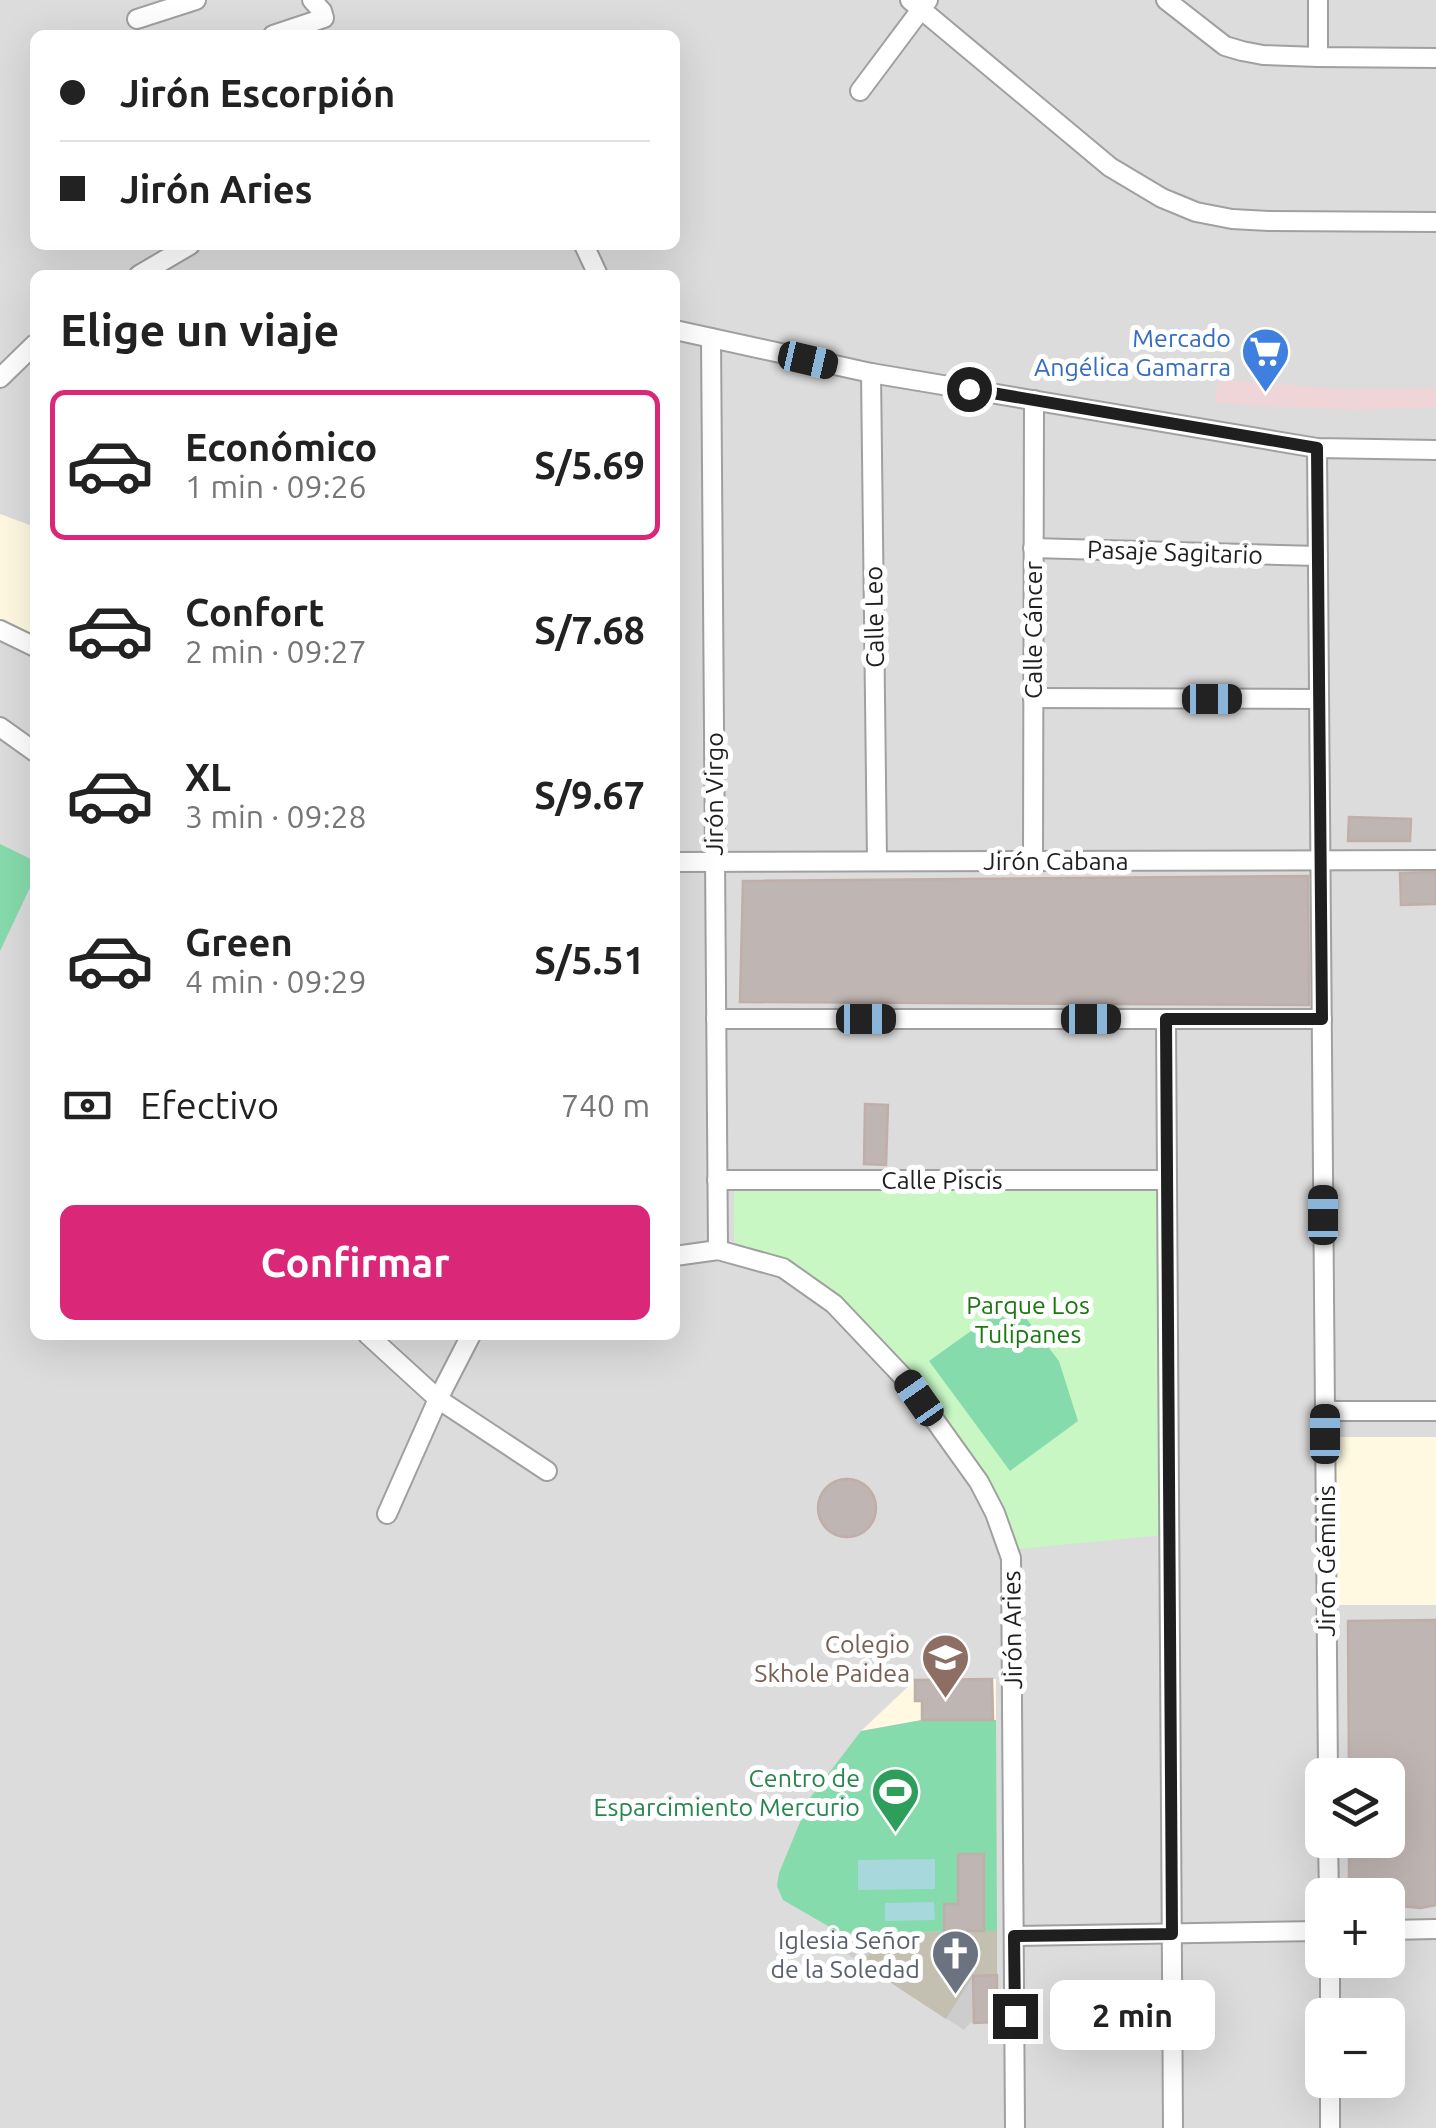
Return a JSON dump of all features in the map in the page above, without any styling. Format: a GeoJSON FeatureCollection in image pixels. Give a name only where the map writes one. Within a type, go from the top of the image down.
{"type":"FeatureCollection","features":[{"type":"Feature","properties":{"kind":"street"},"geometry":{"type":"LineString","coordinates":[[137,19],[196,0]]}},
{"type":"Feature","properties":{"kind":"street"},"geometry":{"type":"LineString","coordinates":[[305,30],[324,18],[312,0]]}},
{"type":"Feature","properties":{"kind":"street"},"geometry":{"type":"LineString","coordinates":[[1166,0],[1225,46],[1262,55],[1436,58]]}},
{"type":"Feature","properties":{"kind":"street"},"geometry":{"type":"LineString","coordinates":[[1318,0],[1318,58]]}},
{"type":"Feature","properties":{"kind":"street"},"geometry":{"type":"LineString","coordinates":[[860,92],[920,3],[1110,167],[1162,198],[1196,212],[1232,219],[1436,222]]}},
{"type":"Feature","properties":{"kind":"street"},"geometry":{"type":"LineString","coordinates":[[148,270],[182,250]]}},
{"type":"Feature","properties":{"kind":"street"},"geometry":{"type":"LineString","coordinates":[[680,331],[871,373],[1317,448],[1436,450]]}},
{"type":"Feature","properties":{"kind":"street","name":"Jirón Virgo"},"geometry":{"type":"LineString","coordinates":[[711,338],[718,1250]]}},
{"type":"Feature","properties":{"kind":"street"},"geometry":{"type":"LineString","coordinates":[[0,378],[30,349]]}},
{"type":"Feature","properties":{"kind":"street","name":"Calle Leo"},"geometry":{"type":"LineString","coordinates":[[871,373],[877,861]]}},
{"type":"Feature","properties":{"kind":"street","name":"Calle Cáncer"},"geometry":{"type":"LineString","coordinates":[[1032,860],[1034,400]]}},
{"type":"Feature","properties":{"kind":"street","name":"Jirón Géminis"},"geometry":{"type":"LineString","coordinates":[[1317,448],[1328,1758]]}},
{"type":"Feature","properties":{"kind":"street","name":"Pasaje Sagitario"},"geometry":{"type":"LineString","coordinates":[[1033,548],[1318,556]]}},
{"type":"Feature","properties":{"kind":"street"},"geometry":{"type":"LineString","coordinates":[[0,630],[30,644]]}},
{"type":"Feature","properties":{"kind":"street"},"geometry":{"type":"LineString","coordinates":[[1033,698],[1319,699]]}},
{"type":"Feature","properties":{"kind":"street"},"geometry":{"type":"LineString","coordinates":[[0,727],[30,748]]}},
{"type":"Feature","properties":{"kind":"street","name":"Jirón Cabana"},"geometry":{"type":"LineString","coordinates":[[680,862],[1436,860]]}},
{"type":"Feature","properties":{"kind":"street"},"geometry":{"type":"LineString","coordinates":[[716,1019],[1322,1019]]}},
{"type":"Feature","properties":{"kind":"street"},"geometry":{"type":"LineString","coordinates":[[1166,1019],[1173,2128]]}},
{"type":"Feature","properties":{"kind":"street","name":"Calle Piscis"},"geometry":{"type":"LineString","coordinates":[[717,1180],[1167,1180]]}},
{"type":"Feature","properties":{"kind":"street","name":"Jirón Aries"},"geometry":{"type":"LineString","coordinates":[[680,1255],[718,1250],[783,1268],[834,1304],[906,1380],[979,1482],[995,1513],[1012,1558],[1015,2128]]}},
{"type":"Feature","properties":{"kind":"street"},"geometry":{"type":"LineString","coordinates":[[373,1340],[438,1399],[547,1471]]}},
{"type":"Feature","properties":{"kind":"street"},"geometry":{"type":"LineString","coordinates":[[387,1514],[468,1340]]}},
{"type":"Feature","properties":{"kind":"street"},"geometry":{"type":"LineString","coordinates":[[1325,1411],[1436,1411]]}},
{"type":"Feature","properties":{"kind":"street"},"geometry":{"type":"LineString","coordinates":[[1405,1930],[1436,1930]]}},
{"type":"Feature","properties":{"kind":"street"},"geometry":{"type":"LineString","coordinates":[[1014,1936],[1305,1931]]}},
{"type":"Feature","properties":{"kind":"street"},"geometry":{"type":"LineString","coordinates":[[1330,2098],[1330,2128]]}},
{"type":"Feature","properties":{"kind":"shaded area"},"geometry":{"type":"Polygon","coordinates":[[[0,0],[1436,0],[1436,2128],[0,2128],[0,0]]]}},
{"type":"Feature","properties":{"kind":"shaded area"},"geometry":{"type":"Polygon","coordinates":[[[1219,379],[1342,390],[1436,388],[1436,407],[1352,410],[1214,403],[1219,379]]]}},
{"type":"Feature","properties":{"kind":"shaded area"},"geometry":{"type":"Polygon","coordinates":[[[0,514],[30,525],[30,637],[0,624],[0,514]]]}},
{"type":"Feature","properties":{"kind":"shaded area"},"geometry":{"type":"Polygon","coordinates":[[[1334,1437],[1436,1437],[1436,1605],[1335,1605],[1334,1437]]]}},
{"type":"Feature","properties":{"kind":"shaded area","name":"Colegio Skhole Paidea"},"geometry":{"type":"Polygon","coordinates":[[[996,1679],[996,1720],[922,1720],[861,1731],[915,1680],[996,1679]]]}},
{"type":"Feature","properties":{"kind":"shaded area","name":"Iglesia Señor de la Soledad"},"geometry":{"type":"Polygon","coordinates":[[[997,1931],[997,2022],[970,2023],[964,2030],[835,1946],[841,1933],[997,1931]]]}},
{"type":"Feature","properties":{"kind":"shaded area","name":"Iglesia Señor de la Soledad"},"geometry":{"type":"Polygon","coordinates":[[[997,1931],[997,1975],[973,1976],[946,2019],[862,1964],[877,1944],[871,1939],[876,1933],[997,1931]]]}},
{"type":"Feature","properties":{"kind":"green space"},"geometry":{"type":"Polygon","coordinates":[[[0,844],[30,859],[30,888],[0,951],[0,844]]]}},
{"type":"Feature","properties":{"kind":"green space","name":"Parque Los Tulipanes"},"geometry":{"type":"Polygon","coordinates":[[[734,1187],[1156,1187],[1164,1535],[1018,1549],[986,1487],[925,1397],[779,1260],[734,1242],[734,1187]]]}},
{"type":"Feature","properties":{"kind":"green space"},"geometry":{"type":"Polygon","coordinates":[[[1013,1301],[1059,1361],[1078,1421],[1010,1471],[929,1361],[1013,1301]]]}},
{"type":"Feature","properties":{"kind":"green space","name":"Centro de Esparcimiento Mercurio"},"geometry":{"type":"Polygon","coordinates":[[[922,1720],[996,1720],[997,1931],[840,1933],[783,1900],[777,1886],[779,1873],[810,1798],[861,1731],[922,1720]]]}},
{"type":"Feature","properties":{"kind":"water"},"geometry":{"type":"Polygon","coordinates":[[[935,1859],[935,1889],[858,1890],[858,1860],[935,1859]]]}},
{"type":"Feature","properties":{"kind":"water"},"geometry":{"type":"Polygon","coordinates":[[[934,1902],[935,1920],[885,1921],[885,1903],[934,1902]]]}},
{"type":"Feature","properties":{"kind":"building"},"geometry":{"type":"Polygon","coordinates":[[[1349,817],[1411,819],[1410,841],[1348,841],[1349,817]]]}},
{"type":"Feature","properties":{"kind":"building"},"geometry":{"type":"Polygon","coordinates":[[[1436,872],[1436,904],[1401,905],[1400,873],[1436,872]]]}},
{"type":"Feature","properties":{"kind":"building"},"geometry":{"type":"Polygon","coordinates":[[[1308,876],[1309,1005],[740,1002],[743,881],[1308,876]]]}},
{"type":"Feature","properties":{"kind":"building"},"geometry":{"type":"Polygon","coordinates":[[[865,1104],[888,1105],[886,1165],[864,1164],[865,1104]]]}},
{"type":"Feature","properties":{"kind":"building"},"geometry":{"type":"Polygon","coordinates":[[[847,1479],[867,1488],[876,1508],[867,1528],[847,1537],[827,1528],[818,1508],[827,1488],[847,1479]]]}},
{"type":"Feature","properties":{"kind":"building"},"geometry":{"type":"Polygon","coordinates":[[[1436,1620],[1436,1905],[1405,1907],[1405,1878],[1349,1878],[1349,1858],[1405,1858],[1405,1758],[1349,1758],[1348,1621],[1436,1620]]]}},
{"type":"Feature","properties":{"kind":"building","name":"Colegio Skhole Paidea"},"geometry":{"type":"Polygon","coordinates":[[[992,1679],[993,1720],[922,1720],[922,1701],[915,1701],[915,1680],[992,1679]]]}},
{"type":"Feature","properties":{"kind":"building"},"geometry":{"type":"Polygon","coordinates":[[[958,1854],[984,1854],[984,1931],[944,1931],[944,1904],[958,1904],[958,1854]]]}},
{"type":"Feature","properties":{"kind":"building"},"geometry":{"type":"Polygon","coordinates":[[[997,1975],[997,2022],[974,2023],[973,1976],[997,1975]]]}},
{"type":"Feature","properties":{"kind":"place","name":"Mercado Angélica Gamarra"},"geometry":{"type":"Point","coordinates":[1266,394]}},
{"type":"Feature","properties":{"kind":"place","name":"Colegio Skhole Paidea"},"geometry":{"type":"Point","coordinates":[945,1700]}},
{"type":"Feature","properties":{"kind":"place","name":"Centro de Esparcimiento Mercurio"},"geometry":{"type":"Point","coordinates":[895,1834]}},
{"type":"Feature","properties":{"kind":"place","name":"Iglesia Señor de la Soledad"},"geometry":{"type":"Point","coordinates":[955,1996]}},
{"type":"Feature","properties":{"kind":"route"},"geometry":{"type":"LineString","coordinates":[[969,389],[1317,448],[1322,1019],[1166,1019],[1172,1934],[1014,1936],[1015,2016]]}}]}
